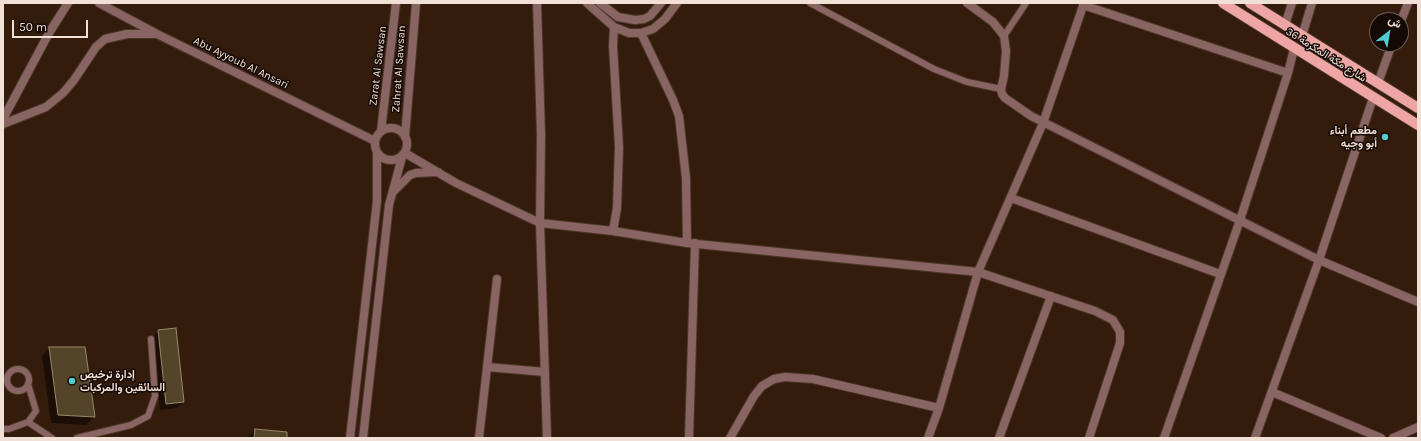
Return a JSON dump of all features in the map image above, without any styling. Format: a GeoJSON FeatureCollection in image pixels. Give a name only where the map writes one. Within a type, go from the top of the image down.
{"type":"FeatureCollection","features":[{"type":"Feature","properties":{"kind":"main road","name":"شارع مكة المكرمة 36"},"geometry":{"type":"LineString","coordinates":[[1223,3],[1418,125]]}},
{"type":"Feature","properties":{"kind":"main road","name":"شارع مكة المكرمة 36"},"geometry":{"type":"LineString","coordinates":[[1250,3],[1418,108]]}},
{"type":"Feature","properties":{"kind":"street"},"geometry":{"type":"LineString","coordinates":[[3,119],[49,33],[68,3]]}},
{"type":"Feature","properties":{"kind":"street","name":"Abu Ayyoub Al Ansari"},"geometry":{"type":"LineString","coordinates":[[99,3],[157,34],[375,141]]}},
{"type":"Feature","properties":{"kind":"street","name":"Zarat Al Sawsan"},"geometry":{"type":"LineString","coordinates":[[381,132],[396,3]]}},
{"type":"Feature","properties":{"kind":"street","name":"Zahrat Al Sawsan"},"geometry":{"type":"LineString","coordinates":[[405,137],[416,3]]}},
{"type":"Feature","properties":{"kind":"street"},"geometry":{"type":"LineString","coordinates":[[537,3],[541,135],[540,223],[546,438]]}},
{"type":"Feature","properties":{"kind":"street"},"geometry":{"type":"LineString","coordinates":[[587,3],[614,27],[629,33],[641,33],[653,29],[665,19],[677,3]]}},
{"type":"Feature","properties":{"kind":"street"},"geometry":{"type":"LineString","coordinates":[[600,3],[618,17],[635,20],[644,19],[650,16],[661,3]]}},
{"type":"Feature","properties":{"kind":"street"},"geometry":{"type":"LineString","coordinates":[[967,3],[993,22],[1004,36],[1006,51],[1004,76],[1001,89],[1004,98],[1043,123],[1319,260],[1418,302]]}},
{"type":"Feature","properties":{"kind":"street"},"geometry":{"type":"LineString","coordinates":[[1285,25],[1292,3]]}},
{"type":"Feature","properties":{"kind":"street"},"geometry":{"type":"LineString","coordinates":[[1302,36],[1312,3]]}},
{"type":"Feature","properties":{"kind":"street"},"geometry":{"type":"LineString","coordinates":[[928,438],[939,408],[978,272],[1043,123],[1083,4],[1288,73]]}},
{"type":"Feature","properties":{"kind":"street"},"geometry":{"type":"LineString","coordinates":[[613,231],[617,208],[619,154],[613,46],[614,27]]}},
{"type":"Feature","properties":{"kind":"street"},"geometry":{"type":"LineString","coordinates":[[641,33],[673,100],[679,116],[691,243],[689,438]]}},
{"type":"Feature","properties":{"kind":"street"},"geometry":{"type":"LineString","coordinates":[[3,124],[46,107],[63,92],[96,47],[104,39],[127,34],[157,34]]}},
{"type":"Feature","properties":{"kind":"street"},"geometry":{"type":"LineString","coordinates":[[1164,438],[1240,220],[1288,73],[1294,48]]}},
{"type":"Feature","properties":{"kind":"street"},"geometry":{"type":"LineString","coordinates":[[1378,83],[1389,52]]}},
{"type":"Feature","properties":{"kind":"street"},"geometry":{"type":"LineString","coordinates":[[1255,438],[1319,260],[1373,98]]}},
{"type":"Feature","properties":{"kind":"street"},"geometry":{"type":"LineString","coordinates":[[350,438],[377,201],[377,152],[375,141],[381,132],[386,129],[397,129],[405,137],[407,142],[390,196],[363,438]]}},
{"type":"Feature","properties":{"kind":"street"},"geometry":{"type":"LineString","coordinates":[[377,152],[380,156],[391,160],[403,155],[510,210],[540,223],[613,231],[691,243],[978,272],[1095,311],[1113,320],[1120,332],[1120,343],[1089,438]]}},
{"type":"Feature","properties":{"kind":"street"},"geometry":{"type":"LineString","coordinates":[[390,196],[410,175],[416,173],[438,172]]}},
{"type":"Feature","properties":{"kind":"street"},"geometry":{"type":"LineString","coordinates":[[1010,198],[1220,274]]}},
{"type":"Feature","properties":{"kind":"street"},"geometry":{"type":"LineString","coordinates":[[479,438],[497,279]]}},
{"type":"Feature","properties":{"kind":"street"},"geometry":{"type":"LineString","coordinates":[[999,438],[1051,296]]}},
{"type":"Feature","properties":{"kind":"street"},"geometry":{"type":"LineString","coordinates":[[487,367],[545,372]]}},
{"type":"Feature","properties":{"kind":"street"},"geometry":{"type":"LineString","coordinates":[[730,438],[754,396],[762,386],[774,379],[785,377],[813,379],[939,408]]}},
{"type":"Feature","properties":{"kind":"street"},"geometry":{"type":"LineString","coordinates":[[1272,392],[1381,438]]}},
{"type":"Feature","properties":{"kind":"street"},"geometry":{"type":"LineString","coordinates":[[1393,438],[1418,427]]}},
{"type":"Feature","properties":{"kind":"lane"},"geometry":{"type":"LineString","coordinates":[[810,3],[934,69],[967,82],[1001,89]]}},
{"type":"Feature","properties":{"kind":"lane"},"geometry":{"type":"LineString","coordinates":[[1004,36],[1026,3]]}},
{"type":"Feature","properties":{"kind":"lane"},"geometry":{"type":"LineString","coordinates":[[77,438],[131,425],[148,416],[155,396],[151,339]]}},
{"type":"Feature","properties":{"kind":"lane"},"geometry":{"type":"LineString","coordinates":[[3,429],[28,422],[36,411],[28,384],[28,377],[24,371],[15,370],[6,373],[8,383],[12,388]]}},
{"type":"Feature","properties":{"kind":"lane"},"geometry":{"type":"LineString","coordinates":[[3,386],[19,390],[28,384]]}},
{"type":"Feature","properties":{"kind":"lane"},"geometry":{"type":"LineString","coordinates":[[28,422],[52,438]]}},
{"type":"Feature","properties":{"kind":"building"},"geometry":{"type":"Polygon","coordinates":[[[176,328],[184,402],[166,404],[158,330],[176,328]]]}},
{"type":"Feature","properties":{"kind":"building","name":"إدارة ترخيص السائقين والمركبات"},"geometry":{"type":"Polygon","coordinates":[[[49,347],[85,347],[95,417],[58,415],[49,347]]]}},
{"type":"Feature","properties":{"kind":"building"},"geometry":{"type":"Polygon","coordinates":[[[255,429],[287,432],[287,438],[254,438],[255,429]]]}},
{"type":"Feature","properties":{"kind":"place","name":"مطعم أبناء أبو وجيه"},"geometry":{"type":"Point","coordinates":[1385,137]}},
{"type":"Feature","properties":{"kind":"place","name":"إدارة ترخيص السائقين والمركبات"},"geometry":{"type":"Point","coordinates":[72,381]}}]}
